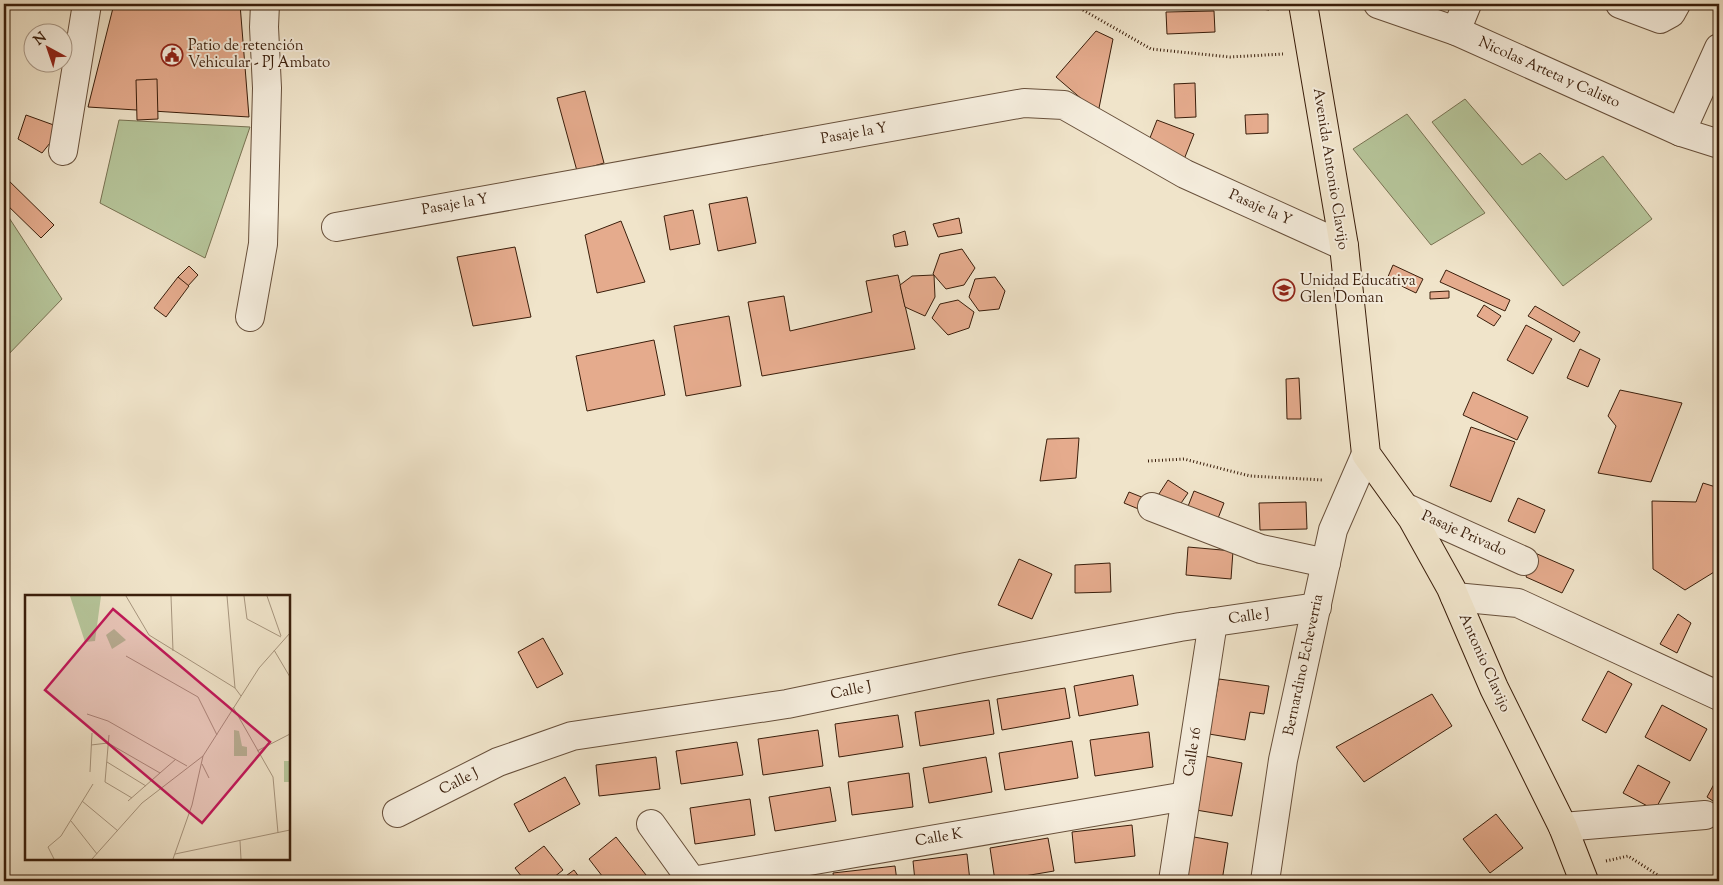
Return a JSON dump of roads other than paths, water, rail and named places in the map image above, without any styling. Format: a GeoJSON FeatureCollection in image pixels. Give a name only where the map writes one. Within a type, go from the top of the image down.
{"type":"FeatureCollection","features":[{"type":"Feature","properties":{"kind":"main road","name":"Avenida Antonio Clavijo"},"geometry":{"type":"LineString","coordinates":[[1303,4],[1344,246],[1366,454]]}},
{"type":"Feature","properties":{"kind":"main road","name":"Antonio Clavijo"},"geometry":{"type":"LineString","coordinates":[[1366,454],[1412,518],[1455,597],[1494,688],[1563,827],[1581,874]]}},
{"type":"Feature","properties":{"kind":"street"},"geometry":{"type":"LineString","coordinates":[[63,151],[87,4]]}},
{"type":"Feature","properties":{"kind":"street"},"geometry":{"type":"LineString","coordinates":[[250,317],[263,244],[267,88],[264,27],[265,4]]}},
{"type":"Feature","properties":{"kind":"street","name":"Nicolas Arteta y Calisto"},"geometry":{"type":"LineString","coordinates":[[1378,4],[1456,31],[1681,132],[1719,144]]}},
{"type":"Feature","properties":{"kind":"street"},"geometry":{"type":"LineString","coordinates":[[1456,31],[1466,4]]}},
{"type":"Feature","properties":{"kind":"street"},"geometry":{"type":"LineString","coordinates":[[1620,4],[1660,19],[1672,13],[1676,4]]}},
{"type":"Feature","properties":{"kind":"street"},"geometry":{"type":"LineString","coordinates":[[1681,132],[1719,48]]}},
{"type":"Feature","properties":{"kind":"street","name":"Pasaje la Y"},"geometry":{"type":"LineString","coordinates":[[336,227],[1024,104],[1064,105],[1185,174],[1344,246]]}},
{"type":"Feature","properties":{"kind":"street","name":"Bernardino Echeverria"},"geometry":{"type":"LineString","coordinates":[[1264,881],[1283,760],[1333,530],[1366,454]]}},
{"type":"Feature","properties":{"kind":"street"},"geometry":{"type":"LineString","coordinates":[[1152,507],[1261,549],[1326,563]]}},
{"type":"Feature","properties":{"kind":"street","name":"Pasaje Privado"},"geometry":{"type":"LineString","coordinates":[[1404,507],[1524,561]]}},
{"type":"Feature","properties":{"kind":"street"},"geometry":{"type":"LineString","coordinates":[[1455,597],[1518,603],[1583,634],[1669,671],[1719,696]]}},
{"type":"Feature","properties":{"kind":"street","name":"Calle J"},"geometry":{"type":"LineString","coordinates":[[397,813],[498,762],[572,736],[786,704],[976,665],[1180,627],[1317,607]]}},
{"type":"Feature","properties":{"kind":"street","name":"Calle 16"},"geometry":{"type":"LineString","coordinates":[[1172,881],[1213,622]]}},
{"type":"Feature","properties":{"kind":"street","name":"Calle K"},"geometry":{"type":"LineString","coordinates":[[692,881],[1186,796]]}},
{"type":"Feature","properties":{"kind":"street"},"geometry":{"type":"LineString","coordinates":[[1563,827],[1705,815]]}},
{"type":"Feature","properties":{"kind":"street"},"geometry":{"type":"LineString","coordinates":[[651,824],[692,881]]}},
{"type":"Feature","properties":{"kind":"place","name":"Patio de retención Vehicular - PJ Ambato"},"geometry":{"type":"Point","coordinates":[172,55]}},
{"type":"Feature","properties":{"kind":"place","name":"Unidad Educativa Glen Doman"},"geometry":{"type":"Point","coordinates":[1284,290]}}]}
